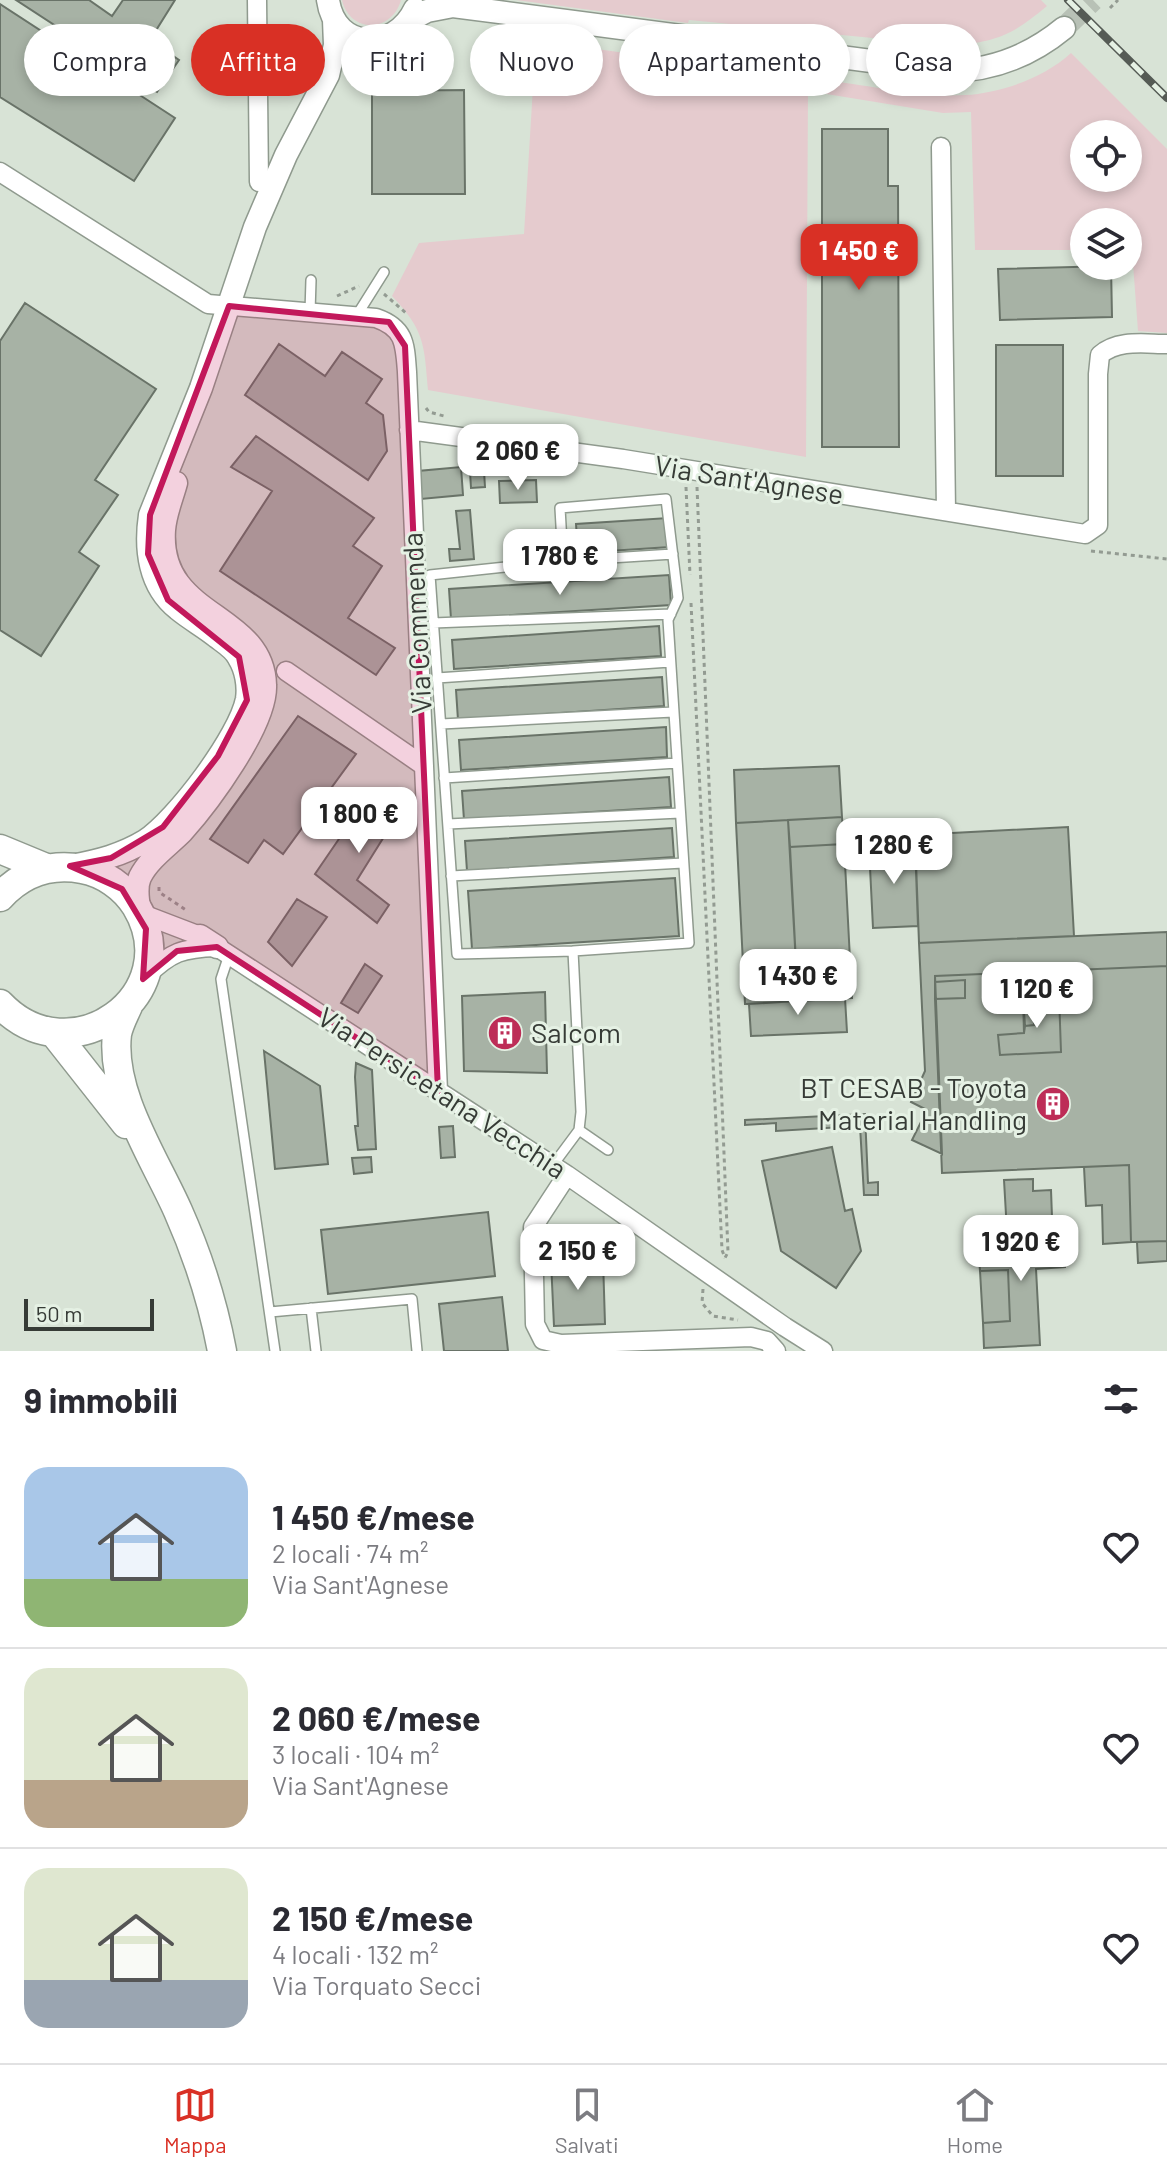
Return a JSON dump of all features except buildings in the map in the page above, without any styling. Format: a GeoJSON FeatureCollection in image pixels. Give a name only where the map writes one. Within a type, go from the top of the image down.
{"type":"FeatureCollection","features":[{"type":"Feature","properties":{"kind":"main road"},"geometry":{"type":"LineString","coordinates":[[0,849],[58,867],[92,871],[111,880],[132,900],[140,913],[148,945],[136,991],[118,1031],[117,1052],[126,1094],[152,1161],[178,1211],[201,1269],[222,1351]]}},
{"type":"Feature","properties":{"kind":"main road"},"geometry":{"type":"LineString","coordinates":[[0,897],[14,883],[58,867]]}},
{"type":"Feature","properties":{"kind":"main road"},"geometry":{"type":"LineString","coordinates":[[0,1004],[29,1026],[55,1034],[83,1032],[109,1021],[136,991]]}},
{"type":"Feature","properties":{"kind":"main road"},"geometry":{"type":"LineString","coordinates":[[55,1034],[111,1102],[152,1161]]}},
{"type":"Feature","properties":{"kind":"street"},"geometry":{"type":"LineString","coordinates":[[257,0],[259,182]]}},
{"type":"Feature","properties":{"kind":"street"},"geometry":{"type":"LineString","coordinates":[[413,10],[427,11],[446,3],[947,71],[991,67],[1012,60],[1048,41],[1064,28]]}},
{"type":"Feature","properties":{"kind":"street"},"geometry":{"type":"LineString","coordinates":[[327,8],[341,24]]}},
{"type":"Feature","properties":{"kind":"street"},"geometry":{"type":"LineString","coordinates":[[58,867],[111,858],[145,841],[163,827],[190,799],[218,756],[247,700],[247,678],[239,657],[168,600],[153,576],[148,554],[150,515],[201,388],[267,198],[328,75],[335,45],[327,8]]}},
{"type":"Feature","properties":{"kind":"street"},"geometry":{"type":"LineString","coordinates":[[328,75],[341,61]]}},
{"type":"Feature","properties":{"kind":"street"},"geometry":{"type":"LineString","coordinates":[[941,147],[946,511]]}},
{"type":"Feature","properties":{"kind":"street","name":"Via Commenda"},"geometry":{"type":"LineString","coordinates":[[0,172],[208,304],[357,315],[389,322],[400,332],[405,346],[438,1091]]}},
{"type":"Feature","properties":{"kind":"street","name":"Via Sant'Agnese"},"geometry":{"type":"LineString","coordinates":[[409,430],[567,451],[1085,534],[1098,525],[1100,355],[1113,346],[1123,344],[1167,344]]}},
{"type":"Feature","properties":{"kind":"street"},"geometry":{"type":"LineString","coordinates":[[140,913],[137,891],[140,877],[191,821],[241,750],[259,719],[264,703],[263,670],[248,641],[191,599],[175,582],[167,561],[164,527],[201,388]]}},
{"type":"Feature","properties":{"kind":"street","name":"Via Commenda"},"geometry":{"type":"LineString","coordinates":[[286,671],[424,766]]}},
{"type":"Feature","properties":{"kind":"street","name":"Via Persicetana Vecchia"},"geometry":{"type":"LineString","coordinates":[[140,913],[215,946],[560,1170],[822,1351]]}},
{"type":"Feature","properties":{"kind":"street"},"geometry":{"type":"LineString","coordinates":[[136,991],[166,957],[177,951],[215,946]]}},
{"type":"Feature","properties":{"kind":"street"},"geometry":{"type":"LineString","coordinates":[[560,1170],[533,1227],[535,1324],[543,1340],[561,1344],[751,1337],[767,1341],[778,1351],[785,1327]]}},
{"type":"Feature","properties":{"kind":"lane"},"geometry":{"type":"LineString","coordinates":[[357,315],[384,272]]}},
{"type":"Feature","properties":{"kind":"lane"},"geometry":{"type":"LineString","coordinates":[[310,312],[311,280]]}},
{"type":"Feature","properties":{"kind":"lane"},"geometry":{"type":"LineString","coordinates":[[563,561],[560,508],[666,499],[673,554],[678,598],[668,620],[689,943],[573,951],[457,954],[430,575],[563,561],[673,554]]}},
{"type":"Feature","properties":{"kind":"lane"},"geometry":{"type":"LineString","coordinates":[[433,623],[671,614]]}},
{"type":"Feature","properties":{"kind":"lane"},"geometry":{"type":"LineString","coordinates":[[437,678],[670,662]]}},
{"type":"Feature","properties":{"kind":"lane"},"geometry":{"type":"LineString","coordinates":[[441,724],[673,712]]}},
{"type":"Feature","properties":{"kind":"lane"},"geometry":{"type":"LineString","coordinates":[[444,778],[677,763]]}},
{"type":"Feature","properties":{"kind":"lane"},"geometry":{"type":"LineString","coordinates":[[448,824],[680,813]]}},
{"type":"Feature","properties":{"kind":"lane"},"geometry":{"type":"LineString","coordinates":[[451,876],[683,863]]}},
{"type":"Feature","properties":{"kind":"lane"},"geometry":{"type":"LineString","coordinates":[[215,946],[275,1351]]}},
{"type":"Feature","properties":{"kind":"lane"},"geometry":{"type":"LineString","coordinates":[[560,1170],[579,1130],[581,1112],[573,951]]}},
{"type":"Feature","properties":{"kind":"lane"},"geometry":{"type":"LineString","coordinates":[[579,1130],[608,1150]]}},
{"type":"Feature","properties":{"kind":"lane"},"geometry":{"type":"LineString","coordinates":[[270,1312],[412,1299],[417,1351]]}},
{"type":"Feature","properties":{"kind":"lane"},"geometry":{"type":"LineString","coordinates":[[311,1308],[316,1351]]}},
{"type":"Feature","properties":{"kind":"path"},"geometry":{"type":"LineString","coordinates":[[1110,8],[1118,0]]}},
{"type":"Feature","properties":{"kind":"path"},"geometry":{"type":"LineString","coordinates":[[691,602],[722,1250],[725,1258],[728,1252],[697,476]]}},
{"type":"Feature","properties":{"kind":"path"},"geometry":{"type":"LineString","coordinates":[[686,486],[691,587]]}},
{"type":"Feature","properties":{"kind":"path"},"geometry":{"type":"LineString","coordinates":[[710,1280],[702,1295],[706,1310],[713,1316],[733,1318],[740,1324]]}},
{"type":"Feature","properties":{"kind":"highlighted area"},"geometry":{"type":"Polygon","coordinates":[[[229,306],[389,322],[405,346],[407,372],[438,1091],[217,947],[177,951],[143,979],[146,929],[122,889],[70,866],[111,858],[163,827],[218,756],[247,700],[239,657],[168,600],[148,554],[150,515],[229,306]]]}},
{"type":"Feature","properties":{"kind":"shaded area"},"geometry":{"type":"Polygon","coordinates":[[[342,0],[401,0],[389,19],[376,24],[362,24],[346,11],[342,0]]]}},
{"type":"Feature","properties":{"kind":"shaded area"},"geometry":{"type":"Polygon","coordinates":[[[516,0],[1041,0],[1047,6],[1005,35],[981,41],[981,24],[866,24],[866,37],[850,36],[850,24],[730,24],[689,20],[688,23],[516,0]]]}},
{"type":"Feature","properties":{"kind":"shaded area"},"geometry":{"type":"Polygon","coordinates":[[[603,49],[619,52],[619,96],[808,96],[806,457],[428,390],[421,339],[411,319],[392,296],[419,243],[524,234],[532,96],[603,96],[603,49]]]}},
{"type":"Feature","properties":{"kind":"shaded area"},"geometry":{"type":"Polygon","coordinates":[[[1071,53],[1138,120],[1070,120],[1070,192],[1142,192],[1142,124],[1167,149],[1167,333],[1138,331],[1134,280],[1142,280],[1142,208],[1070,208],[1070,250],[975,250],[971,112],[943,113],[839,96],[850,96],[850,83],[866,86],[866,96],[981,96],[1035,77],[1071,53]]]}},
{"type":"Feature","properties":{"kind":"tunnel"},"geometry":{"type":"LineString","coordinates":[[1064,28],[1093,0]]}},
{"type":"Feature","properties":{"kind":"railway"},"geometry":{"type":"LineString","coordinates":[[1068,0],[1167,98]]}},
{"type":"Feature","properties":{"kind":"place","name":"Salcom"},"geometry":{"type":"Point","coordinates":[505,1033]}},
{"type":"Feature","properties":{"kind":"place","name":"BT CESAB - Toyota Material Handling"},"geometry":{"type":"Point","coordinates":[1053,1104]}}]}
